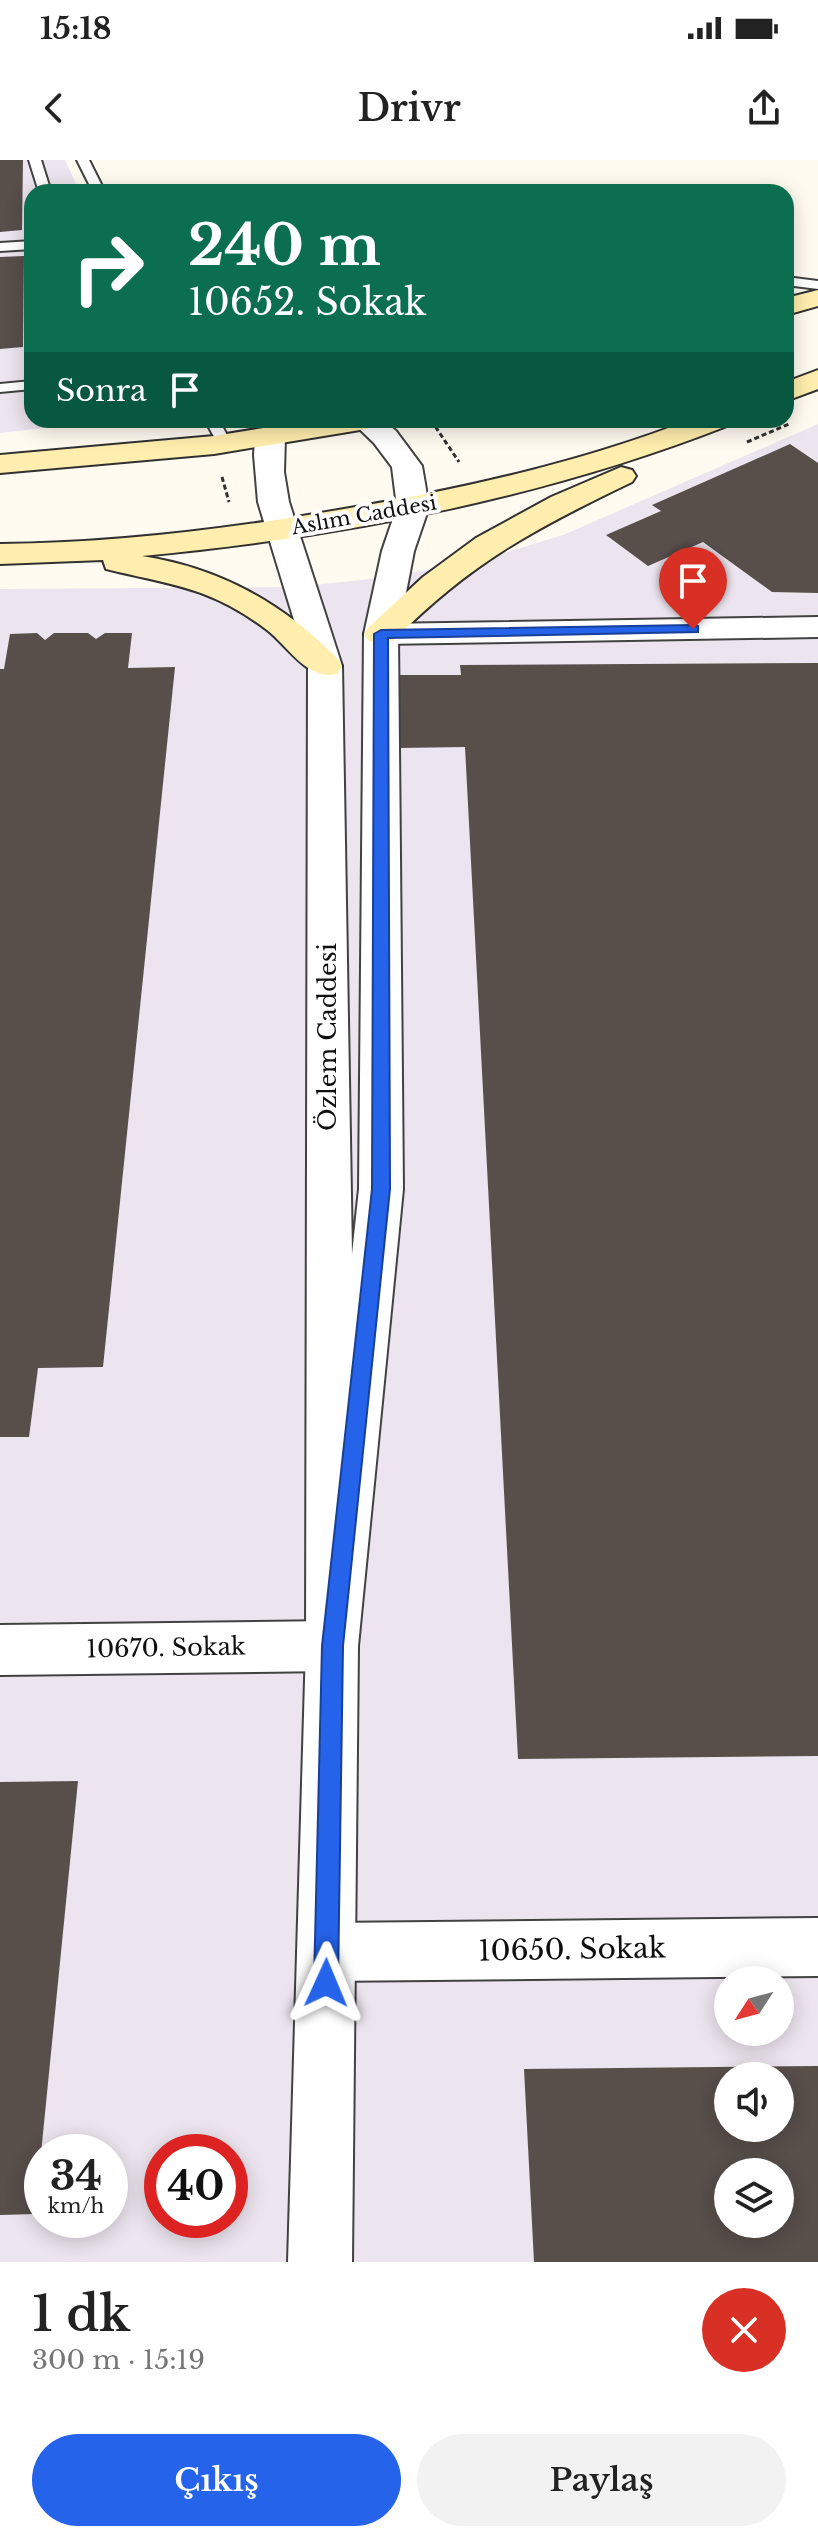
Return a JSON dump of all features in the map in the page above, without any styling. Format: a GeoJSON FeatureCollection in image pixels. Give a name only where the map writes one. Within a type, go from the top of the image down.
{"type":"FeatureCollection","features":[{"type":"Feature","properties":{"kind":"main road"},"geometry":{"type":"LineString","coordinates":[[794,305],[818,298]]}},
{"type":"Feature","properties":{"kind":"main road"},"geometry":{"type":"LineString","coordinates":[[794,389],[818,379]]}},
{"type":"Feature","properties":{"kind":"main road"},"geometry":{"type":"LineString","coordinates":[[0,464],[216,436],[270,437],[321,428]]}},
{"type":"Feature","properties":{"kind":"main road","name":"Aslım Caddesi"},"geometry":{"type":"LineString","coordinates":[[0,554],[35,554],[237,535],[413,507],[481,494],[573,469],[698,428]]}},
{"type":"Feature","properties":{"kind":"main road"},"geometry":{"type":"LineString","coordinates":[[381,634],[467,558],[509,531],[642,466],[706,428]]}},
{"type":"Feature","properties":{"kind":"main road"},"geometry":{"type":"LineString","coordinates":[[35,554],[126,563],[224,588],[280,620],[325,666]]}},
{"type":"Feature","properties":{"kind":"street","name":"Özlem Caddesi"},"geometry":{"type":"LineString","coordinates":[[332,1646],[381,1189],[381,634],[398,551],[413,507],[407,466],[375,428]]}},
{"type":"Feature","properties":{"kind":"street","name":"Özlem Caddesi"},"geometry":{"type":"LineString","coordinates":[[270,437],[268,484],[325,666],[332,1646],[320,2262]]}},
{"type":"Feature","properties":{"kind":"street"},"geometry":{"type":"LineString","coordinates":[[381,634],[818,627]]}},
{"type":"Feature","properties":{"kind":"street","name":"10670. Sokak"},"geometry":{"type":"LineString","coordinates":[[0,1650],[332,1646]]}},
{"type":"Feature","properties":{"kind":"street","name":"10650. Sokak"},"geometry":{"type":"LineString","coordinates":[[326,1952],[818,1947]]}},
{"type":"Feature","properties":{"kind":"lane"},"geometry":{"type":"LineString","coordinates":[[35,160],[42,184]]}},
{"type":"Feature","properties":{"kind":"lane"},"geometry":{"type":"LineString","coordinates":[[83,160],[95,184]]}},
{"type":"Feature","properties":{"kind":"lane"},"geometry":{"type":"LineString","coordinates":[[0,247],[24,246]]}},
{"type":"Feature","properties":{"kind":"lane"},"geometry":{"type":"LineString","coordinates":[[794,282],[818,285]]}},
{"type":"Feature","properties":{"kind":"lane"},"geometry":{"type":"LineString","coordinates":[[0,388],[24,386]]}},
{"type":"Feature","properties":{"kind":"path"},"geometry":{"type":"LineString","coordinates":[[216,436],[237,535]]}},
{"type":"Feature","properties":{"kind":"shaded area"},"geometry":{"type":"Polygon","coordinates":[[[0,160],[65,160],[76,184],[24,184],[24,428],[45,428],[0,433],[0,160]]]}},
{"type":"Feature","properties":{"kind":"shaded area"},"geometry":{"type":"Polygon","coordinates":[[[818,424],[818,2262],[0,2262],[0,589],[294,587],[381,578],[478,561],[563,535],[818,424]]]}},
{"type":"Feature","properties":{"kind":"building"},"geometry":{"type":"Polygon","coordinates":[[[0,160],[23,160],[22,230],[0,232],[0,160]]]}},
{"type":"Feature","properties":{"kind":"building"},"geometry":{"type":"Polygon","coordinates":[[[24,256],[23,347],[0,349],[0,257],[24,256]]]}},
{"type":"Feature","properties":{"kind":"building"},"geometry":{"type":"Polygon","coordinates":[[[790,444],[818,463],[818,593],[772,592],[703,542],[648,566],[606,535],[661,511],[652,505],[790,444]]]}},
{"type":"Feature","properties":{"kind":"building"},"geometry":{"type":"Polygon","coordinates":[[[37,633],[45,640],[54,633],[88,633],[96,639],[105,633],[132,633],[128,668],[175,667],[103,1367],[38,1368],[29,1437],[0,1437],[0,669],[4,669],[10,634],[37,633]]]}},
{"type":"Feature","properties":{"kind":"building"},"geometry":{"type":"Polygon","coordinates":[[[818,663],[818,1756],[518,1759],[465,747],[398,748],[398,675],[461,675],[460,665],[818,663]]]}},
{"type":"Feature","properties":{"kind":"building"},"geometry":{"type":"Polygon","coordinates":[[[78,1781],[43,2134],[24,2134],[24,2214],[0,2215],[0,1782],[78,1781]]]}},
{"type":"Feature","properties":{"kind":"building"},"geometry":{"type":"Polygon","coordinates":[[[794,2066],[818,2066],[818,2262],[534,2262],[524,2069],[714,2067],[714,2142],[794,2142],[794,2066]]]}},
{"type":"Feature","properties":{"kind":"route"},"geometry":{"type":"LineString","coordinates":[[326,1983],[332,1646],[381,1189],[381,634],[693,629]]}}]}
